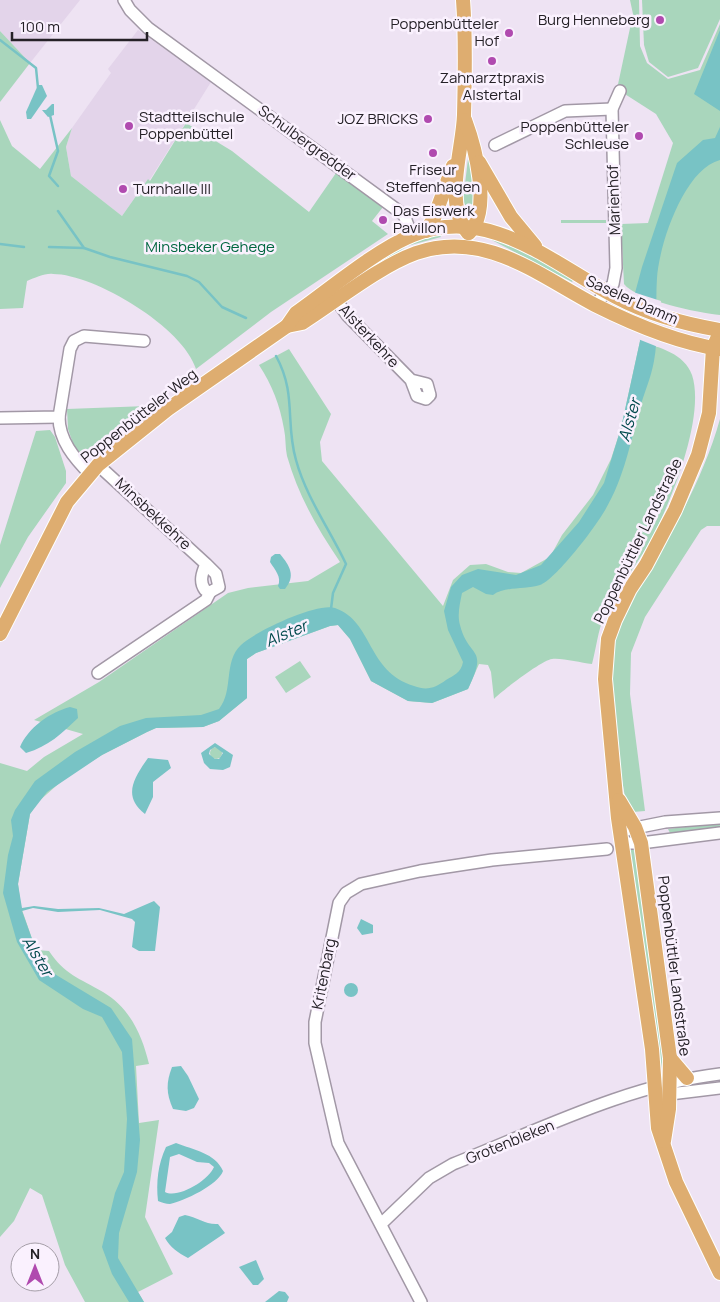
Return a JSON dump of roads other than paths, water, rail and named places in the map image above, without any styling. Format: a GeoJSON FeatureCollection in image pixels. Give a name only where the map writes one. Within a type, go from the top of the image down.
{"type":"FeatureCollection","features":[{"type":"Feature","properties":{"kind":"main road"},"geometry":{"type":"LineString","coordinates":[[464,0],[464,116],[459,149],[456,205],[468,230]]}},
{"type":"Feature","properties":{"kind":"main road"},"geometry":{"type":"LineString","coordinates":[[464,116],[477,158],[511,217],[540,252]]}},
{"type":"Feature","properties":{"kind":"main road"},"geometry":{"type":"LineString","coordinates":[[426,231],[434,218],[459,149]]}},
{"type":"Feature","properties":{"kind":"main road"},"geometry":{"type":"LineString","coordinates":[[468,230],[479,213],[477,158]]}},
{"type":"Feature","properties":{"kind":"main road","name":"Poppenbütteler Weg"},"geometry":{"type":"LineString","coordinates":[[0,634],[68,502],[94,469],[168,410],[287,326],[302,323],[388,249],[412,236],[446,227],[492,231],[508,236],[540,252]]}},
{"type":"Feature","properties":{"kind":"main road","name":"Poppenbütteler Weg"},"geometry":{"type":"LineString","coordinates":[[450,246],[468,230]]}},
{"type":"Feature","properties":{"kind":"main road","name":"Poppenbütteler Weg"},"geometry":{"type":"LineString","coordinates":[[468,230],[489,251]]}},
{"type":"Feature","properties":{"kind":"main road","name":"Poppenbütteler Weg"},"geometry":{"type":"LineString","coordinates":[[332,296],[403,259],[428,249],[450,246],[489,251],[508,256]]}},
{"type":"Feature","properties":{"kind":"main road","name":"Saseler Damm"},"geometry":{"type":"LineString","coordinates":[[540,252],[632,305],[676,321],[720,331]]}},
{"type":"Feature","properties":{"kind":"main road","name":"Saseler Damm"},"geometry":{"type":"LineString","coordinates":[[508,256],[531,267],[595,305],[676,338],[716,349]]}},
{"type":"Feature","properties":{"kind":"main road","name":"Poppenbüttler Landstraße"},"geometry":{"type":"LineString","coordinates":[[716,395],[710,381],[720,331]]}},
{"type":"Feature","properties":{"kind":"main road","name":"Poppenbüttler Landstraße"},"geometry":{"type":"LineString","coordinates":[[720,374],[716,395],[709,413],[698,455],[684,491],[652,555],[630,589],[608,639],[605,664],[606,700],[621,837],[652,1049],[658,1128],[676,1182],[720,1273]]}},
{"type":"Feature","properties":{"kind":"main road","name":"Poppenbütteler Weg"},"geometry":{"type":"LineString","coordinates":[[0,615],[25,583]]}},
{"type":"Feature","properties":{"kind":"main road","name":"Poppenbüttler Landstraße"},"geometry":{"type":"LineString","coordinates":[[618,797],[635,826],[641,843],[670,1058],[670,1089],[664,1144]]}},
{"type":"Feature","properties":{"kind":"main road"},"geometry":{"type":"LineString","coordinates":[[670,1058],[687,1078]]}},
{"type":"Feature","properties":{"kind":"street","name":"Schulbergredder"},"geometry":{"type":"LineString","coordinates":[[124,0],[130,10],[148,28],[404,215],[412,236]]}},
{"type":"Feature","properties":{"kind":"street","name":"Marienhof"},"geometry":{"type":"LineString","coordinates":[[595,305],[613,284],[616,268],[612,109],[620,91]]}},
{"type":"Feature","properties":{"kind":"street"},"geometry":{"type":"LineString","coordinates":[[495,145],[565,111],[612,109]]}},
{"type":"Feature","properties":{"kind":"street","name":"Alsterkehre"},"geometry":{"type":"LineString","coordinates":[[332,296],[411,380]]}},
{"type":"Feature","properties":{"kind":"street","name":"Minsbekkehre"},"geometry":{"type":"LineString","coordinates":[[98,673],[206,600],[210,592],[202,586],[202,572],[206,564],[94,469],[77,460],[65,442],[59,427],[70,349],[74,341],[84,336],[144,341]]}},
{"type":"Feature","properties":{"kind":"street"},"geometry":{"type":"LineString","coordinates":[[0,418],[60,417]]}},
{"type":"Feature","properties":{"kind":"street"},"geometry":{"type":"LineString","coordinates":[[621,837],[635,826],[720,818]]}},
{"type":"Feature","properties":{"kind":"street"},"geometry":{"type":"LineString","coordinates":[[621,837],[641,843],[720,833]]}},
{"type":"Feature","properties":{"kind":"street","name":"Kritenbarg"},"geometry":{"type":"LineString","coordinates":[[421,1302],[338,1143],[313,1034],[329,944],[342,898],[361,884],[420,871],[492,860],[607,849]]}},
{"type":"Feature","properties":{"kind":"street"},"geometry":{"type":"LineString","coordinates":[[670,1089],[687,1078],[720,1074]]}},
{"type":"Feature","properties":{"kind":"street"},"geometry":{"type":"LineString","coordinates":[[655,1088],[720,1088]]}},
{"type":"Feature","properties":{"kind":"street","name":"Grotenbleken"},"geometry":{"type":"LineString","coordinates":[[381,1224],[429,1178],[453,1164],[619,1098],[655,1088]]}},
{"type":"Feature","properties":{"kind":"water"},"geometry":{"type":"Polygon","coordinates":[[[720,30],[720,111],[694,94],[720,30]]]}},
{"type":"Feature","properties":{"kind":"water"},"geometry":{"type":"Polygon","coordinates":[[[38,85],[42,85],[47,96],[31,119],[27,119],[26,112],[38,85]]]}},
{"type":"Feature","properties":{"kind":"water"},"geometry":{"type":"Polygon","coordinates":[[[54,104],[54,115],[48,117],[42,110],[46,110],[54,104]]]}},
{"type":"Feature","properties":{"kind":"water","name":"Alster"},"geometry":{"type":"Polygon","coordinates":[[[720,127],[720,160],[707,166],[695,178],[676,210],[668,229],[657,278],[654,361],[621,477],[609,503],[591,532],[564,565],[547,581],[540,585],[503,590],[493,595],[486,594],[473,587],[462,593],[459,621],[464,636],[477,659],[474,675],[468,689],[432,703],[408,701],[371,681],[350,639],[338,625],[330,626],[256,653],[247,659],[247,698],[219,721],[203,727],[156,728],[147,732],[102,755],[47,792],[30,814],[18,884],[22,908],[34,906],[58,909],[99,908],[124,914],[154,901],[160,907],[155,951],[139,951],[132,947],[135,922],[132,919],[100,910],[58,912],[33,908],[22,911],[36,950],[48,970],[111,1008],[132,1039],[140,1140],[137,1172],[119,1233],[118,1258],[144,1302],[129,1302],[112,1274],[102,1247],[115,1193],[124,1172],[127,1119],[122,1052],[102,1017],[83,1009],[39,980],[17,942],[3,893],[8,855],[13,836],[11,820],[15,810],[35,781],[75,752],[120,726],[146,718],[201,715],[219,709],[224,701],[232,660],[241,645],[248,639],[286,619],[315,609],[335,608],[348,615],[357,624],[378,658],[398,679],[414,686],[431,688],[457,673],[461,669],[463,662],[448,630],[444,611],[451,587],[462,575],[478,569],[516,575],[541,565],[579,522],[604,483],[621,428],[640,341],[635,293],[642,267],[677,163],[703,140],[715,138],[720,127]]]}},
{"type":"Feature","properties":{"kind":"water"},"geometry":{"type":"Polygon","coordinates":[[[275,554],[280,554],[289,567],[291,575],[285,589],[280,589],[278,586],[279,577],[270,562],[271,557],[275,554]]]}},
{"type":"Feature","properties":{"kind":"water"},"geometry":{"type":"Polygon","coordinates":[[[70,707],[77,709],[78,718],[60,734],[41,747],[26,753],[20,747],[28,733],[40,722],[62,709],[70,707]]]}},
{"type":"Feature","properties":{"kind":"water"},"geometry":{"type":"Polygon","coordinates":[[[215,743],[233,755],[230,767],[223,770],[210,769],[204,763],[201,753],[215,743]],[[215,747],[210,750],[209,754],[215,759],[219,759],[223,753],[215,747]]]}},
{"type":"Feature","properties":{"kind":"water"},"geometry":{"type":"Polygon","coordinates":[[[148,758],[168,760],[171,768],[153,782],[153,797],[145,814],[138,807],[132,794],[138,773],[148,758]]]}},
{"type":"Feature","properties":{"kind":"water"},"geometry":{"type":"Polygon","coordinates":[[[361,919],[373,925],[373,933],[362,935],[357,928],[361,919]]]}},
{"type":"Feature","properties":{"kind":"water"},"geometry":{"type":"Polygon","coordinates":[[[348,983],[354,983],[358,990],[354,997],[348,997],[344,993],[344,987],[348,983]]]}},
{"type":"Feature","properties":{"kind":"water"},"geometry":{"type":"Polygon","coordinates":[[[181,1066],[199,1099],[194,1108],[186,1111],[173,1109],[168,1093],[168,1083],[172,1067],[181,1066]]]}},
{"type":"Feature","properties":{"kind":"water"},"geometry":{"type":"Polygon","coordinates":[[[176,1143],[203,1153],[215,1160],[223,1171],[215,1182],[192,1196],[170,1204],[158,1201],[158,1173],[166,1147],[176,1143]],[[179,1154],[170,1157],[165,1192],[177,1193],[185,1191],[200,1182],[214,1167],[209,1163],[197,1162],[179,1154]]]}},
{"type":"Feature","properties":{"kind":"water"},"geometry":{"type":"Polygon","coordinates":[[[185,1215],[218,1224],[225,1233],[188,1258],[175,1250],[165,1238],[172,1232],[179,1217],[185,1215]]]}},
{"type":"Feature","properties":{"kind":"water"},"geometry":{"type":"Polygon","coordinates":[[[256,1260],[264,1279],[258,1285],[253,1285],[239,1267],[256,1260]]]}},
{"type":"Feature","properties":{"kind":"water"},"geometry":{"type":"Polygon","coordinates":[[[279,1291],[285,1292],[289,1297],[287,1302],[265,1302],[279,1291]]]}},
{"type":"Feature","properties":{"kind":"waterway"},"geometry":{"type":"LineString","coordinates":[[0,40],[36,68],[38,88]]}},
{"type":"Feature","properties":{"kind":"waterway"},"geometry":{"type":"LineString","coordinates":[[50,115],[58,151],[49,176],[58,186]]}},
{"type":"Feature","properties":{"kind":"waterway"},"geometry":{"type":"LineString","coordinates":[[58,211],[84,248],[110,257],[187,276],[199,282],[222,307],[246,318]]}},
{"type":"Feature","properties":{"kind":"waterway"},"geometry":{"type":"LineString","coordinates":[[0,244],[24,247]]}},
{"type":"Feature","properties":{"kind":"waterway"},"geometry":{"type":"LineString","coordinates":[[49,247],[84,248]]}},
{"type":"Feature","properties":{"kind":"waterway"},"geometry":{"type":"LineString","coordinates":[[276,356],[289,396],[291,433],[300,474],[346,564],[333,593],[331,609]]}},
{"type":"Feature","properties":{"kind":"place","name":"Burg Henneberg"},"geometry":{"type":"Point","coordinates":[660,20]}},
{"type":"Feature","properties":{"kind":"place","name":"Poppenbütteler Hof"},"geometry":{"type":"Point","coordinates":[509,33]}},
{"type":"Feature","properties":{"kind":"place","name":"Zahnarztpraxis Alstertal"},"geometry":{"type":"Point","coordinates":[492,61]}},
{"type":"Feature","properties":{"kind":"place","name":"JOZ BRICKS"},"geometry":{"type":"Point","coordinates":[428,119]}},
{"type":"Feature","properties":{"kind":"place","name":"Stadtteilschule Poppenbüttel"},"geometry":{"type":"Point","coordinates":[129,126]}},
{"type":"Feature","properties":{"kind":"place","name":"Poppenbütteler Schleuse"},"geometry":{"type":"Point","coordinates":[639,136]}},
{"type":"Feature","properties":{"kind":"place","name":"Friseur Steffenhagen"},"geometry":{"type":"Point","coordinates":[433,153]}},
{"type":"Feature","properties":{"kind":"place","name":"Turnhalle III"},"geometry":{"type":"Point","coordinates":[123,189]}},
{"type":"Feature","properties":{"kind":"place","name":"Das Eiswerk Pavillon"},"geometry":{"type":"Point","coordinates":[383,220]}},
{"type":"Feature","properties":{"kind":"park label","name":"Minsbeker Gehege"},"geometry":{"type":"Point","coordinates":[210,247]}}]}
